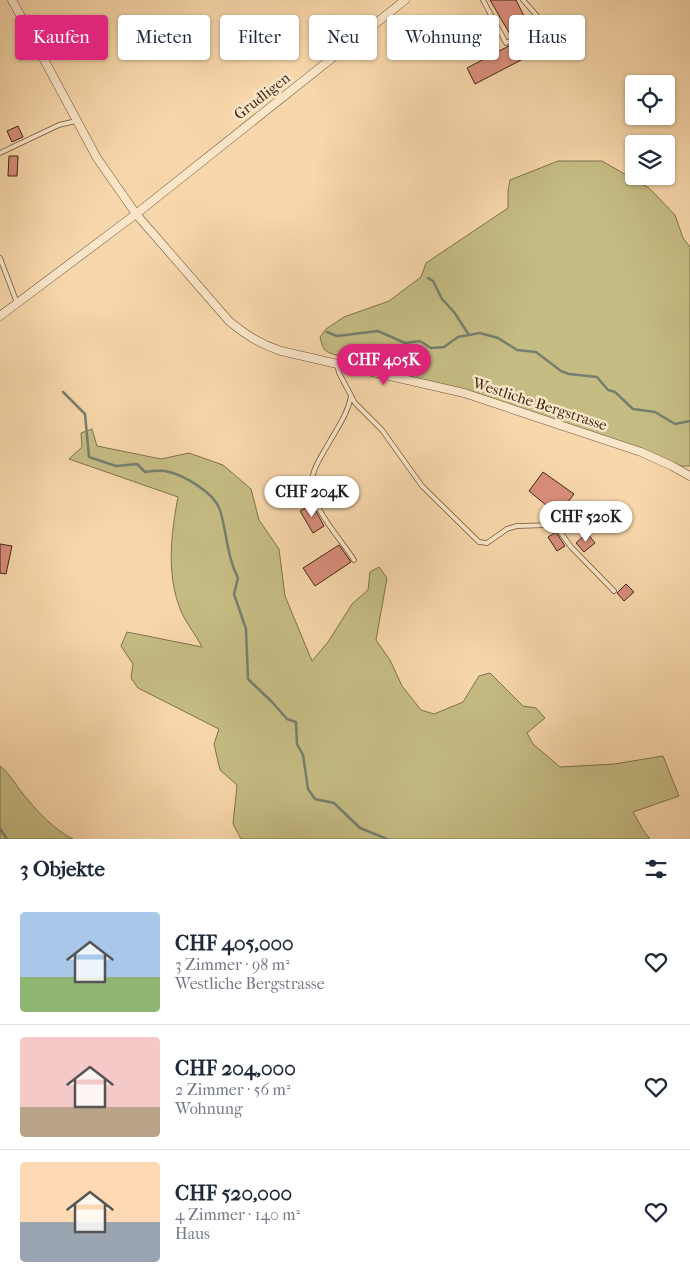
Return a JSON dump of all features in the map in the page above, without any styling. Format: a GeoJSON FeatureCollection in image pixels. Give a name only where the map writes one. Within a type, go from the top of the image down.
{"type":"FeatureCollection","features":[{"type":"Feature","properties":{"kind":"street","name":"Westliche Bergstrasse"},"geometry":{"type":"LineString","coordinates":[[12,0],[97,158],[136,214],[229,321],[246,336],[260,344],[281,351],[448,388],[474,396],[641,452],[690,476]]}},
{"type":"Feature","properties":{"kind":"street","name":"Grudligen"},"geometry":{"type":"LineString","coordinates":[[0,316],[136,214],[405,0]]}},
{"type":"Feature","properties":{"kind":"lane"},"geometry":{"type":"LineString","coordinates":[[483,0],[506,43],[509,41]]}},
{"type":"Feature","properties":{"kind":"lane"},"geometry":{"type":"LineString","coordinates":[[523,0],[536,15]]}},
{"type":"Feature","properties":{"kind":"lane"},"geometry":{"type":"LineString","coordinates":[[0,153],[59,125],[76,121]]}},
{"type":"Feature","properties":{"kind":"lane"},"geometry":{"type":"LineString","coordinates":[[0,258],[17,303]]}},
{"type":"Feature","properties":{"kind":"lane"},"geometry":{"type":"LineString","coordinates":[[337,364],[339,373],[355,403],[382,430],[422,486],[479,542],[487,544],[507,529],[517,526],[545,524],[556,526],[571,547],[614,591]]}},
{"type":"Feature","properties":{"kind":"lane"},"geometry":{"type":"LineString","coordinates":[[351,396],[347,412],[313,474],[311,484],[314,496],[330,530],[344,545],[354,560]]}},
{"type":"Feature","properties":{"kind":"shaded area"},"geometry":{"type":"Polygon","coordinates":[[[558,161],[602,161],[625,174],[625,185],[644,185],[649,188],[675,215],[683,238],[690,247],[690,466],[680,466],[608,438],[479,394],[402,376],[376,356],[366,355],[360,360],[352,359],[330,353],[324,349],[320,337],[326,329],[344,317],[389,301],[421,277],[426,263],[508,208],[510,180],[558,161]]]}},
{"type":"Feature","properties":{"kind":"shaded area"},"geometry":{"type":"Polygon","coordinates":[[[92,429],[97,446],[161,459],[189,453],[223,465],[251,489],[259,520],[279,549],[285,596],[312,661],[328,642],[352,604],[368,590],[370,572],[379,567],[387,578],[376,640],[390,660],[402,686],[421,710],[434,714],[463,702],[479,676],[490,673],[523,706],[536,708],[545,718],[527,733],[533,744],[560,767],[614,764],[663,756],[679,796],[633,812],[650,839],[241,839],[233,824],[237,785],[220,770],[214,744],[219,729],[138,688],[131,678],[133,664],[121,646],[127,632],[202,647],[181,611],[173,583],[171,554],[173,525],[178,497],[69,459],[82,447],[81,433],[92,429]]]}},
{"type":"Feature","properties":{"kind":"shaded area"},"geometry":{"type":"Polygon","coordinates":[[[0,766],[46,819],[73,839],[0,839],[0,766]]]}},
{"type":"Feature","properties":{"kind":"building"},"geometry":{"type":"Polygon","coordinates":[[[490,0],[516,0],[524,15],[509,15],[509,33],[490,0]]]}},
{"type":"Feature","properties":{"kind":"building"},"geometry":{"type":"Polygon","coordinates":[[[509,46],[509,60],[521,60],[475,84],[467,68],[482,60],[499,60],[499,51],[509,46]]]}},
{"type":"Feature","properties":{"kind":"building"},"geometry":{"type":"Polygon","coordinates":[[[18,126],[23,137],[12,142],[7,131],[18,126]]]}},
{"type":"Feature","properties":{"kind":"building"},"geometry":{"type":"Polygon","coordinates":[[[9,156],[18,156],[17,176],[8,176],[9,156]]]}},
{"type":"Feature","properties":{"kind":"building"},"geometry":{"type":"Polygon","coordinates":[[[543,472],[574,494],[558,515],[529,491],[543,472]]]}},
{"type":"Feature","properties":{"kind":"building"},"geometry":{"type":"Polygon","coordinates":[[[312,504],[324,526],[313,533],[300,511],[312,504]]]}},
{"type":"Feature","properties":{"kind":"building"},"geometry":{"type":"Polygon","coordinates":[[[556,532],[565,546],[557,551],[548,537],[556,532]]]}},
{"type":"Feature","properties":{"kind":"building"},"geometry":{"type":"Polygon","coordinates":[[[587,533],[595,543],[584,552],[576,543],[587,533]]]}},
{"type":"Feature","properties":{"kind":"building"},"geometry":{"type":"Polygon","coordinates":[[[0,544],[12,546],[6,574],[0,573],[0,544]]]}},
{"type":"Feature","properties":{"kind":"building"},"geometry":{"type":"Polygon","coordinates":[[[339,545],[351,562],[315,586],[303,568],[339,545]]]}},
{"type":"Feature","properties":{"kind":"building"},"geometry":{"type":"Polygon","coordinates":[[[626,584],[634,592],[624,601],[617,593],[626,584]]]}},
{"type":"Feature","properties":{"kind":"waterway"},"geometry":{"type":"LineString","coordinates":[[428,278],[433,281],[442,299],[454,312],[469,335]]}},
{"type":"Feature","properties":{"kind":"waterway"},"geometry":{"type":"LineString","coordinates":[[327,332],[337,336],[378,331],[405,343],[420,341],[431,348],[444,347],[458,337],[480,333],[498,338],[517,350],[536,352],[561,371],[569,374],[597,377],[608,390],[615,392],[633,409],[655,412],[675,424],[690,421]]}},
{"type":"Feature","properties":{"kind":"waterway"},"geometry":{"type":"LineString","coordinates":[[63,392],[85,414],[89,457],[116,466],[137,464],[145,472],[165,471],[172,473],[197,485],[217,503],[229,553],[238,578],[234,594],[246,629],[248,679],[287,719],[296,722],[297,744],[303,755],[308,789],[315,799],[334,803],[360,828],[387,839]]}},
{"type":"Feature","properties":{"kind":"waterway"},"geometry":{"type":"LineString","coordinates":[[0,829],[7,839]]}}]}
